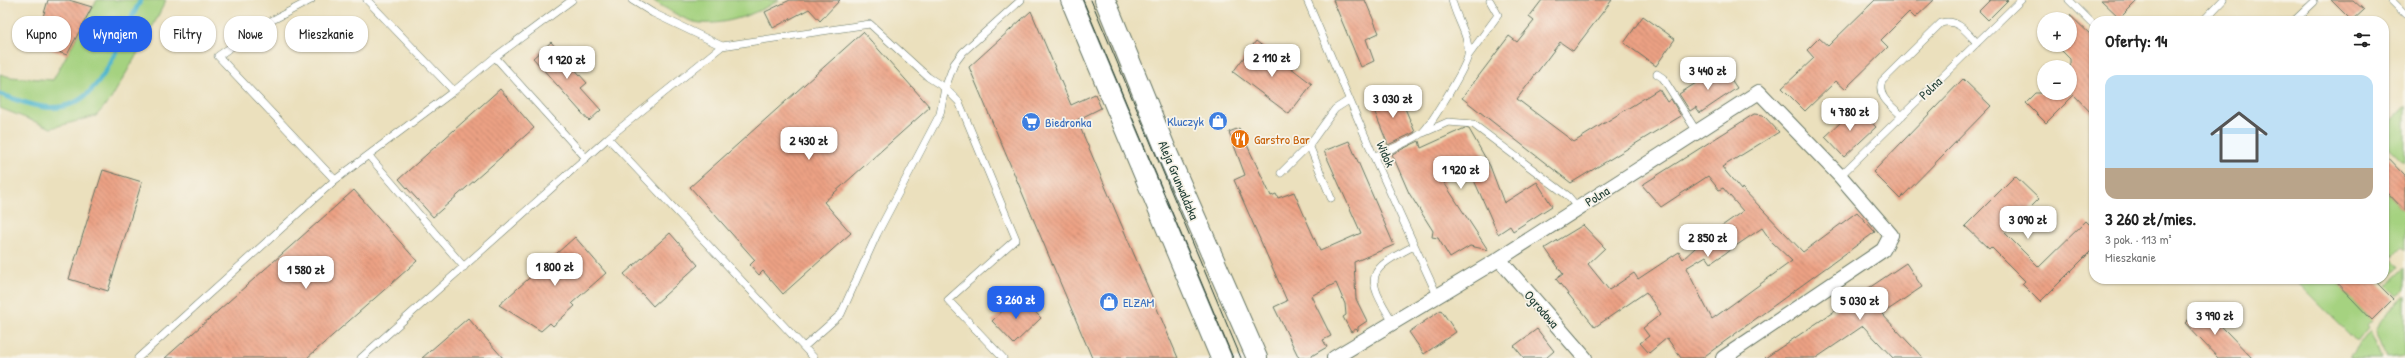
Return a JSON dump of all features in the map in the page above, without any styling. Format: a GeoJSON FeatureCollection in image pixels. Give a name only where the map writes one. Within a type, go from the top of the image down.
{"type":"FeatureCollection","features":[{"type":"Feature","properties":{"kind":"main road"},"geometry":{"type":"LineString","coordinates":[[1070,0],[1221,358]]}},
{"type":"Feature","properties":{"kind":"main road","name":"Aleja Grunwaldzka"},"geometry":{"type":"LineString","coordinates":[[1105,0],[1168,155],[1257,358]]}},
{"type":"Feature","properties":{"kind":"street","name":"Polna"},"geometry":{"type":"LineString","coordinates":[[1334,358],[1499,259],[1759,92],[1840,176],[1891,235],[1883,250],[1723,358]]}},
{"type":"Feature","properties":{"kind":"street","name":"Ogrodowa"},"geometry":{"type":"LineString","coordinates":[[1499,259],[1585,358]]}},
{"type":"Feature","properties":{"kind":"lane"},"geometry":{"type":"LineString","coordinates":[[311,0],[264,25],[218,56],[335,180]]}},
{"type":"Feature","properties":{"kind":"lane"},"geometry":{"type":"LineString","coordinates":[[366,0],[454,91]]}},
{"type":"Feature","properties":{"kind":"lane"},"geometry":{"type":"LineString","coordinates":[[138,358],[335,180],[369,156],[454,91],[495,57],[572,0]]}},
{"type":"Feature","properties":{"kind":"lane"},"geometry":{"type":"LineString","coordinates":[[632,0],[653,13],[722,46]]}},
{"type":"Feature","properties":{"kind":"lane"},"geometry":{"type":"LineString","coordinates":[[804,347],[841,314],[877,234],[940,114],[945,88],[954,64],[963,52],[1021,0]]}},
{"type":"Feature","properties":{"kind":"lane","name":"Widok"},"geometry":{"type":"LineString","coordinates":[[1307,0],[1374,157],[1437,295]]}},
{"type":"Feature","properties":{"kind":"lane"},"geometry":{"type":"LineString","coordinates":[[1452,0],[1456,17],[1466,35],[1468,56]]}},
{"type":"Feature","properties":{"kind":"lane","name":"Polna"},"geometry":{"type":"LineString","coordinates":[[1840,176],[2021,0]]}},
{"type":"Feature","properties":{"kind":"lane"},"geometry":{"type":"LineString","coordinates":[[2069,0],[2089,20]]}},
{"type":"Feature","properties":{"kind":"lane"},"geometry":{"type":"LineString","coordinates":[[2209,16],[2223,0]]}},
{"type":"Feature","properties":{"kind":"lane"},"geometry":{"type":"LineString","coordinates":[[2391,0],[2405,14]]}},
{"type":"Feature","properties":{"kind":"lane"},"geometry":{"type":"LineString","coordinates":[[1422,133],[1453,85],[1468,56],[1498,15],[1490,1]]}},
{"type":"Feature","properties":{"kind":"lane"},"geometry":{"type":"LineString","coordinates":[[2299,16],[2314,2]]}},
{"type":"Feature","properties":{"kind":"lane"},"geometry":{"type":"LineString","coordinates":[[1902,116],[1882,96],[1880,86],[1882,81],[1941,23],[1956,23],[1977,42]]}},
{"type":"Feature","properties":{"kind":"lane"},"geometry":{"type":"LineString","coordinates":[[361,358],[608,138],[722,46],[870,24],[928,77],[945,88],[959,102],[1016,239],[948,300],[1003,358]]}},
{"type":"Feature","properties":{"kind":"lane"},"geometry":{"type":"LineString","coordinates":[[495,57],[586,158]]}},
{"type":"Feature","properties":{"kind":"lane"},"geometry":{"type":"LineString","coordinates":[[1657,74],[1663,78],[1697,132]]}},
{"type":"Feature","properties":{"kind":"lane"},"geometry":{"type":"LineString","coordinates":[[1281,173],[1309,145],[1336,109],[1350,100]]}},
{"type":"Feature","properties":{"kind":"lane"},"geometry":{"type":"LineString","coordinates":[[1374,157],[1448,122],[1473,124],[1568,196],[1578,208]]}},
{"type":"Feature","properties":{"kind":"lane"},"geometry":{"type":"LineString","coordinates":[[608,138],[814,358]]}},
{"type":"Feature","properties":{"kind":"lane"},"geometry":{"type":"LineString","coordinates":[[1309,145],[1331,198]]}},
{"type":"Feature","properties":{"kind":"lane"},"geometry":{"type":"LineString","coordinates":[[369,156],[464,266]]}},
{"type":"Feature","properties":{"kind":"lane"},"geometry":{"type":"LineString","coordinates":[[1393,322],[1379,299],[1373,281],[1374,274],[1385,261],[1414,246]]}},
{"type":"Feature","properties":{"kind":"green space"},"geometry":{"type":"Polygon","coordinates":[[[97,0],[166,0],[152,28],[152,16],[88,16],[97,0]]]}},
{"type":"Feature","properties":{"kind":"green space"},"geometry":{"type":"Polygon","coordinates":[[[652,0],[779,0],[761,10],[741,18],[720,22],[700,23],[688,20],[675,14],[652,0]]]}},
{"type":"Feature","properties":{"kind":"green space"},"geometry":{"type":"Polygon","coordinates":[[[79,33],[79,52],[138,52],[111,99],[96,116],[51,128],[0,108],[0,74],[10,77],[53,80],[68,52],[71,52],[71,47],[79,33]]]}},
{"type":"Feature","properties":{"kind":"green space"},"geometry":{"type":"Polygon","coordinates":[[[2405,107],[2405,163],[2389,147],[2389,124],[2405,107]]]}},
{"type":"Feature","properties":{"kind":"green space"},"geometry":{"type":"Polygon","coordinates":[[[2389,194],[2405,211],[2405,250],[2402,247],[2391,258],[2399,267],[2389,278],[2389,194]]]}},
{"type":"Feature","properties":{"kind":"green space"},"geometry":{"type":"Polygon","coordinates":[[[2405,268],[2405,289],[2398,296],[2387,285],[2405,268]]]}},
{"type":"Feature","properties":{"kind":"green space"},"geometry":{"type":"Polygon","coordinates":[[[2299,284],[2338,284],[2372,320],[2367,325],[2369,327],[2357,342],[2299,284]]]}},
{"type":"Feature","properties":{"kind":"green space"},"geometry":{"type":"Polygon","coordinates":[[[2405,295],[2405,356],[2386,358],[2376,331],[2382,318],[2405,295]]]}},
{"type":"Feature","properties":{"kind":"green space"},"geometry":{"type":"Polygon","coordinates":[[[2370,331],[2381,358],[2352,358],[2350,356],[2370,331]]]}},
{"type":"Feature","properties":{"kind":"building"},"geometry":{"type":"Polygon","coordinates":[[[48,0],[69,0],[92,7],[87,16],[79,16],[79,32],[71,47],[71,16],[43,16],[48,0]]]}},
{"type":"Feature","properties":{"kind":"building"},"geometry":{"type":"Polygon","coordinates":[[[790,0],[840,0],[820,21],[809,9],[773,28],[765,12],[790,0]]]}},
{"type":"Feature","properties":{"kind":"building"},"geometry":{"type":"Polygon","coordinates":[[[1333,0],[1365,0],[1379,33],[1366,39],[1374,61],[1361,67],[1333,0]]]}},
{"type":"Feature","properties":{"kind":"building"},"geometry":{"type":"Polygon","coordinates":[[[1542,0],[1612,0],[1573,51],[1560,42],[1517,99],[1574,142],[1659,89],[1667,102],[1671,99],[1681,116],[1571,183],[1462,98],[1509,36],[1517,42],[1534,21],[1529,17],[1542,0]]]}},
{"type":"Feature","properties":{"kind":"building"},"geometry":{"type":"Polygon","coordinates":[[[1875,0],[1934,0],[1915,18],[1909,12],[1881,40],[1888,47],[1845,89],[1836,81],[1805,111],[1782,88],[1814,58],[1807,50],[1819,38],[1828,46],[1875,0]]]}},
{"type":"Feature","properties":{"kind":"building"},"geometry":{"type":"Polygon","coordinates":[[[1990,0],[2008,0],[1988,20],[1979,11],[1990,0]]]}},
{"type":"Feature","properties":{"kind":"building"},"geometry":{"type":"Polygon","coordinates":[[[2101,0],[2138,0],[2122,16],[2118,16],[2101,0]]]}},
{"type":"Feature","properties":{"kind":"building"},"geometry":{"type":"Polygon","coordinates":[[[2331,0],[2353,0],[2364,10],[2357,16],[2347,16],[2331,0]]]}},
{"type":"Feature","properties":{"kind":"building"},"geometry":{"type":"Polygon","coordinates":[[[1031,11],[1071,105],[1095,94],[1101,108],[1077,120],[1178,358],[1092,358],[969,67],[1031,11]]]}},
{"type":"Feature","properties":{"kind":"building"},"geometry":{"type":"Polygon","coordinates":[[[1643,16],[1675,39],[1656,66],[1624,43],[1643,16]]]}},
{"type":"Feature","properties":{"kind":"building"},"geometry":{"type":"Polygon","coordinates":[[[2077,22],[2089,33],[2089,111],[2077,98],[2077,60],[2070,59],[2063,52],[2077,52],[2077,22]]]}},
{"type":"Feature","properties":{"kind":"building"},"geometry":{"type":"Polygon","coordinates":[[[863,32],[930,107],[824,202],[851,233],[783,294],[763,271],[759,275],[750,265],[755,260],[690,187],[863,32]]]}},
{"type":"Feature","properties":{"kind":"building"},"geometry":{"type":"Polygon","coordinates":[[[1256,41],[1312,84],[1289,114],[1233,72],[1256,41]]]}},
{"type":"Feature","properties":{"kind":"building"},"geometry":{"type":"Polygon","coordinates":[[[551,42],[587,83],[581,88],[601,110],[589,121],[533,58],[551,42]]]}},
{"type":"Feature","properties":{"kind":"building"},"geometry":{"type":"Polygon","coordinates":[[[58,52],[69,52],[67,55],[58,52]]]}},
{"type":"Feature","properties":{"kind":"building"},"geometry":{"type":"Polygon","coordinates":[[[1722,66],[1737,88],[1700,113],[1696,107],[1690,111],[1679,94],[1722,66]]]}},
{"type":"Feature","properties":{"kind":"building"},"geometry":{"type":"Polygon","coordinates":[[[1963,79],[1991,106],[1900,199],[1873,172],[1963,79]]]}},
{"type":"Feature","properties":{"kind":"building"},"geometry":{"type":"Polygon","coordinates":[[[500,89],[534,128],[433,217],[399,179],[500,89]]]}},
{"type":"Feature","properties":{"kind":"building"},"geometry":{"type":"Polygon","coordinates":[[[2036,93],[2037,100],[2069,100],[2046,123],[2026,103],[2036,93]]]}},
{"type":"Feature","properties":{"kind":"building"},"geometry":{"type":"Polygon","coordinates":[[[1399,94],[1415,132],[1388,145],[1372,105],[1399,94]]]}},
{"type":"Feature","properties":{"kind":"building"},"geometry":{"type":"Polygon","coordinates":[[[1857,107],[1876,127],[1844,157],[1825,137],[1857,107]]]}},
{"type":"Feature","properties":{"kind":"building"},"geometry":{"type":"Polygon","coordinates":[[[1754,114],[1763,115],[1779,132],[1722,167],[1741,190],[1742,188],[1803,252],[1857,212],[1875,232],[1702,358],[1681,358],[1667,338],[1649,353],[1640,343],[1649,336],[1643,328],[1661,314],[1646,292],[1595,327],[1556,279],[1563,274],[1545,248],[1583,225],[1605,248],[1588,264],[1609,290],[1634,273],[1638,279],[1679,252],[1683,259],[1718,227],[1719,228],[1743,211],[1723,188],[1719,190],[1708,176],[1661,207],[1642,185],[1754,114]],[[1762,228],[1711,263],[1706,256],[1686,268],[1712,319],[1792,261],[1771,241],[1762,228]]]}},
{"type":"Feature","properties":{"kind":"building"},"geometry":{"type":"Polygon","coordinates":[[[1239,128],[1271,196],[1276,194],[1278,198],[1294,192],[1320,251],[1361,233],[1324,151],[1349,141],[1394,245],[1354,262],[1356,299],[1367,321],[1358,327],[1358,331],[1356,329],[1351,332],[1343,317],[1346,315],[1345,304],[1336,283],[1311,296],[1331,336],[1323,340],[1327,347],[1308,358],[1299,358],[1274,307],[1287,301],[1234,180],[1245,175],[1229,132],[1239,128]]]}},
{"type":"Feature","properties":{"kind":"building"},"geometry":{"type":"Polygon","coordinates":[[[1465,128],[1469,129],[1490,166],[1504,203],[1537,182],[1552,206],[1513,231],[1510,226],[1498,234],[1469,169],[1443,181],[1488,250],[1470,246],[1450,258],[1438,238],[1432,237],[1433,231],[1409,193],[1392,154],[1419,141],[1421,148],[1465,128]]]}},
{"type":"Feature","properties":{"kind":"building"},"geometry":{"type":"Polygon","coordinates":[[[2389,158],[2405,175],[2405,211],[2389,194],[2389,158]]]}},
{"type":"Feature","properties":{"kind":"building"},"geometry":{"type":"Polygon","coordinates":[[[103,170],[142,182],[108,291],[69,279],[103,170]]]}},
{"type":"Feature","properties":{"kind":"building"},"geometry":{"type":"Polygon","coordinates":[[[2015,176],[2039,199],[2005,233],[2039,267],[2086,221],[2089,224],[2089,253],[2040,302],[2022,284],[2025,281],[1991,247],[1989,249],[1965,226],[2015,176]]]}},
{"type":"Feature","properties":{"kind":"building"},"geometry":{"type":"Polygon","coordinates":[[[354,190],[417,261],[307,358],[165,358],[354,190]]]}},
{"type":"Feature","properties":{"kind":"building"},"geometry":{"type":"Polygon","coordinates":[[[670,233],[698,265],[653,306],[624,274],[670,233]]]}},
{"type":"Feature","properties":{"kind":"building"},"geometry":{"type":"Polygon","coordinates":[[[575,237],[606,273],[572,303],[575,306],[553,326],[550,323],[541,331],[499,305],[575,237]]]}},
{"type":"Feature","properties":{"kind":"building"},"geometry":{"type":"Polygon","coordinates":[[[1906,263],[1922,287],[1882,314],[1923,358],[1893,358],[1863,326],[1816,358],[1765,358],[1906,263]]]}},
{"type":"Feature","properties":{"kind":"building"},"geometry":{"type":"Polygon","coordinates":[[[2338,284],[2378,284],[2393,299],[2372,320],[2338,284]]]}},
{"type":"Feature","properties":{"kind":"building"},"geometry":{"type":"Polygon","coordinates":[[[1019,295],[1041,318],[1014,344],[992,321],[1019,295]]]}},
{"type":"Feature","properties":{"kind":"building"},"geometry":{"type":"Polygon","coordinates":[[[2202,306],[2252,358],[2218,358],[2185,323],[2202,306]]]}},
{"type":"Feature","properties":{"kind":"building"},"geometry":{"type":"Polygon","coordinates":[[[1441,310],[1456,332],[1424,354],[1409,332],[1441,310]]]}},
{"type":"Feature","properties":{"kind":"building"},"geometry":{"type":"Polygon","coordinates":[[[468,318],[503,358],[422,358],[468,318]]]}},
{"type":"Feature","properties":{"kind":"building"},"geometry":{"type":"Polygon","coordinates":[[[1537,329],[1554,351],[1546,358],[1524,358],[1514,346],[1537,329]]]}},
{"type":"Feature","properties":{"kind":"waterway"},"geometry":{"type":"LineString","coordinates":[[0,94],[44,107],[64,106],[81,99],[94,87],[106,71],[141,0]]}},
{"type":"Feature","properties":{"kind":"tram line"},"geometry":{"type":"LineString","coordinates":[[1083,0],[1233,358]]}},
{"type":"Feature","properties":{"kind":"tram line"},"geometry":{"type":"LineString","coordinates":[[1091,0],[1241,358]]}},
{"type":"Feature","properties":{"kind":"place","name":"Kluczyk"},"geometry":{"type":"Point","coordinates":[1218,121]}},
{"type":"Feature","properties":{"kind":"place","name":"Biedronka"},"geometry":{"type":"Point","coordinates":[1031,122]}},
{"type":"Feature","properties":{"kind":"place","name":"Garstro Bar"},"geometry":{"type":"Point","coordinates":[1240,139]}},
{"type":"Feature","properties":{"kind":"place","name":"ELZAM"},"geometry":{"type":"Point","coordinates":[1109,302]}}]}
